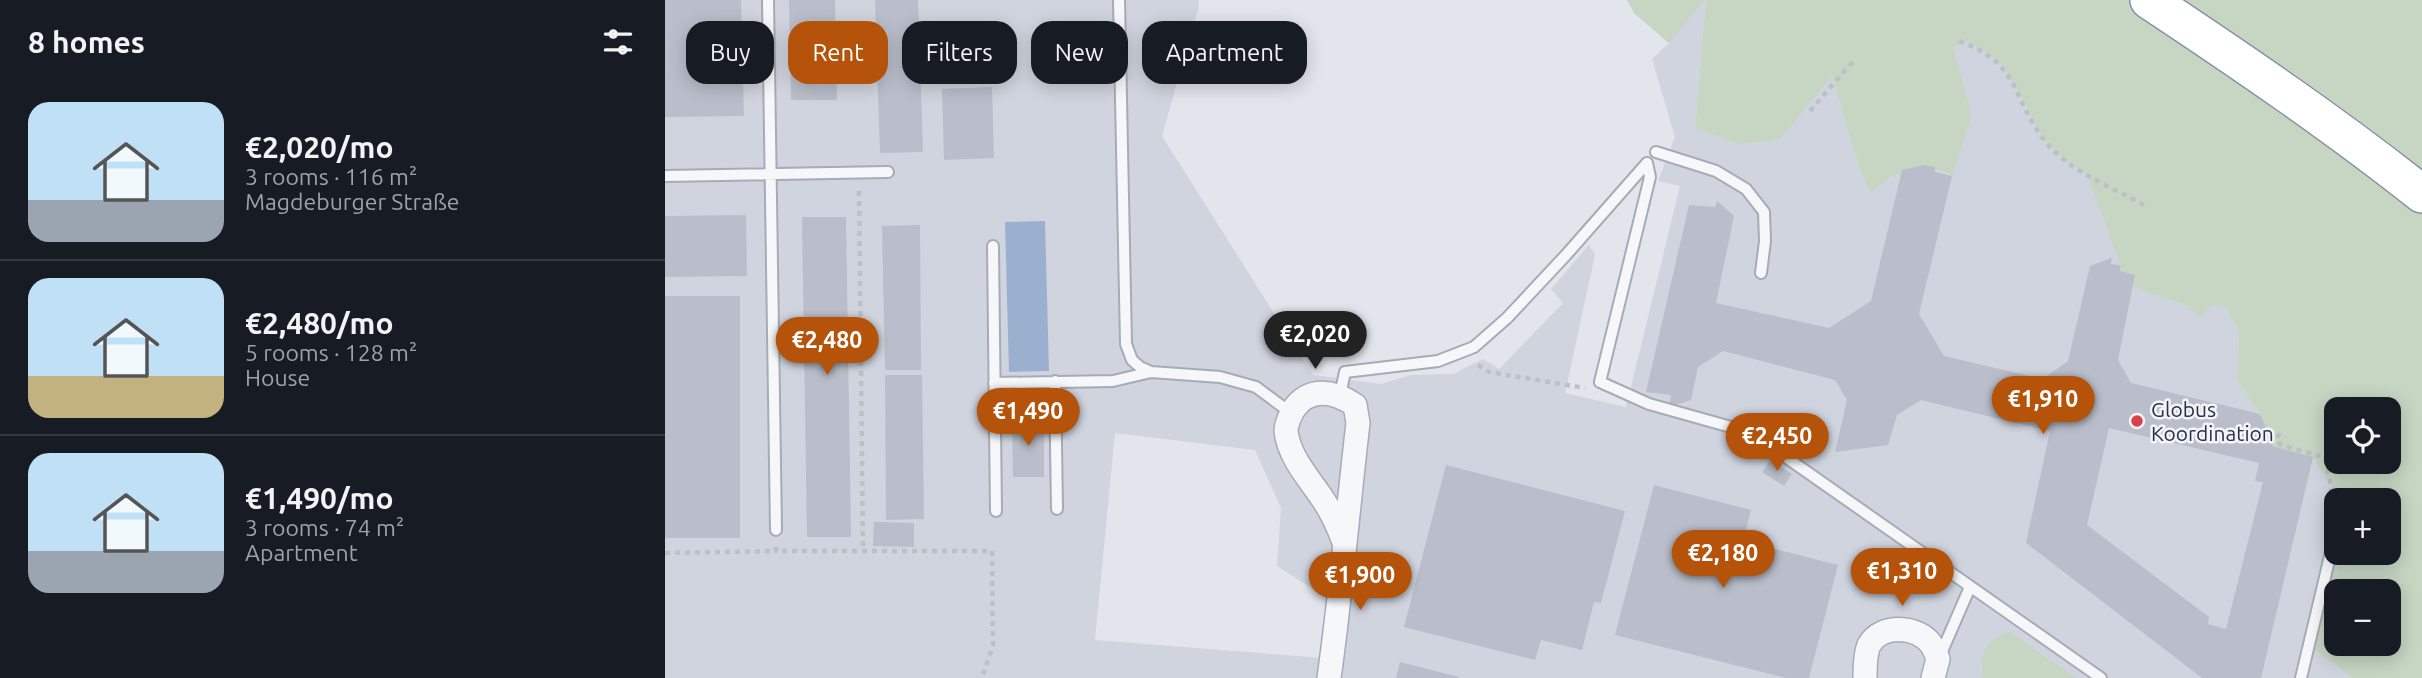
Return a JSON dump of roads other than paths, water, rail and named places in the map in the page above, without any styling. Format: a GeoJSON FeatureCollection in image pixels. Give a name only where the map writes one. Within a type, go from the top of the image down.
{"type":"FeatureCollection","features":[{"type":"Feature","properties":{"kind":"highway"},"geometry":{"type":"LineString","coordinates":[[2149,0],[2390,169],[2422,196]]}},
{"type":"Feature","properties":{"kind":"street"},"geometry":{"type":"LineString","coordinates":[[1329,678],[1358,423],[1355,405],[1340,395],[1317,393],[1299,402],[1291,413],[1286,428],[1294,457],[1335,519],[1344,542]]}},
{"type":"Feature","properties":{"kind":"street"},"geometry":{"type":"LineString","coordinates":[[1865,678],[1869,646],[1877,637],[1891,630],[1917,632],[1931,643],[1936,668]]}},
{"type":"Feature","properties":{"kind":"lane"},"geometry":{"type":"LineString","coordinates":[[768,0],[776,530]]}},
{"type":"Feature","properties":{"kind":"lane"},"geometry":{"type":"LineString","coordinates":[[1119,0],[1126,344],[1132,360],[1151,372]]}},
{"type":"Feature","properties":{"kind":"lane"},"geometry":{"type":"LineString","coordinates":[[1655,152],[1716,171],[1746,189],[1764,212],[1765,241],[1761,273]]}},
{"type":"Feature","properties":{"kind":"lane"},"geometry":{"type":"LineString","coordinates":[[1340,395],[1345,372],[1439,361],[1474,347],[1507,318],[1647,163],[1650,177],[1600,382],[1649,404],[1738,429],[1760,439],[2101,678]]}},
{"type":"Feature","properties":{"kind":"lane"},"geometry":{"type":"LineString","coordinates":[[665,176],[888,172]]}},
{"type":"Feature","properties":{"kind":"lane"},"geometry":{"type":"LineString","coordinates":[[993,246],[996,511]]}},
{"type":"Feature","properties":{"kind":"lane"},"geometry":{"type":"LineString","coordinates":[[994,383],[1113,381],[1151,372],[1220,377],[1256,387],[1291,413]]}},
{"type":"Feature","properties":{"kind":"lane"},"geometry":{"type":"LineString","coordinates":[[1055,381],[1058,509]]}},
{"type":"Feature","properties":{"kind":"lane"},"geometry":{"type":"LineString","coordinates":[[2301,678],[2328,565]]}},
{"type":"Feature","properties":{"kind":"lane"},"geometry":{"type":"LineString","coordinates":[[1936,668],[1970,587]]}},
{"type":"Feature","properties":{"kind":"water"},"geometry":{"type":"Polygon","coordinates":[[[1045,221],[1049,371],[1009,372],[1005,222],[1045,221]]]}},
{"type":"Feature","properties":{"kind":"place","name":"Globus Koordination"},"geometry":{"type":"Point","coordinates":[2137,421]}}]}
